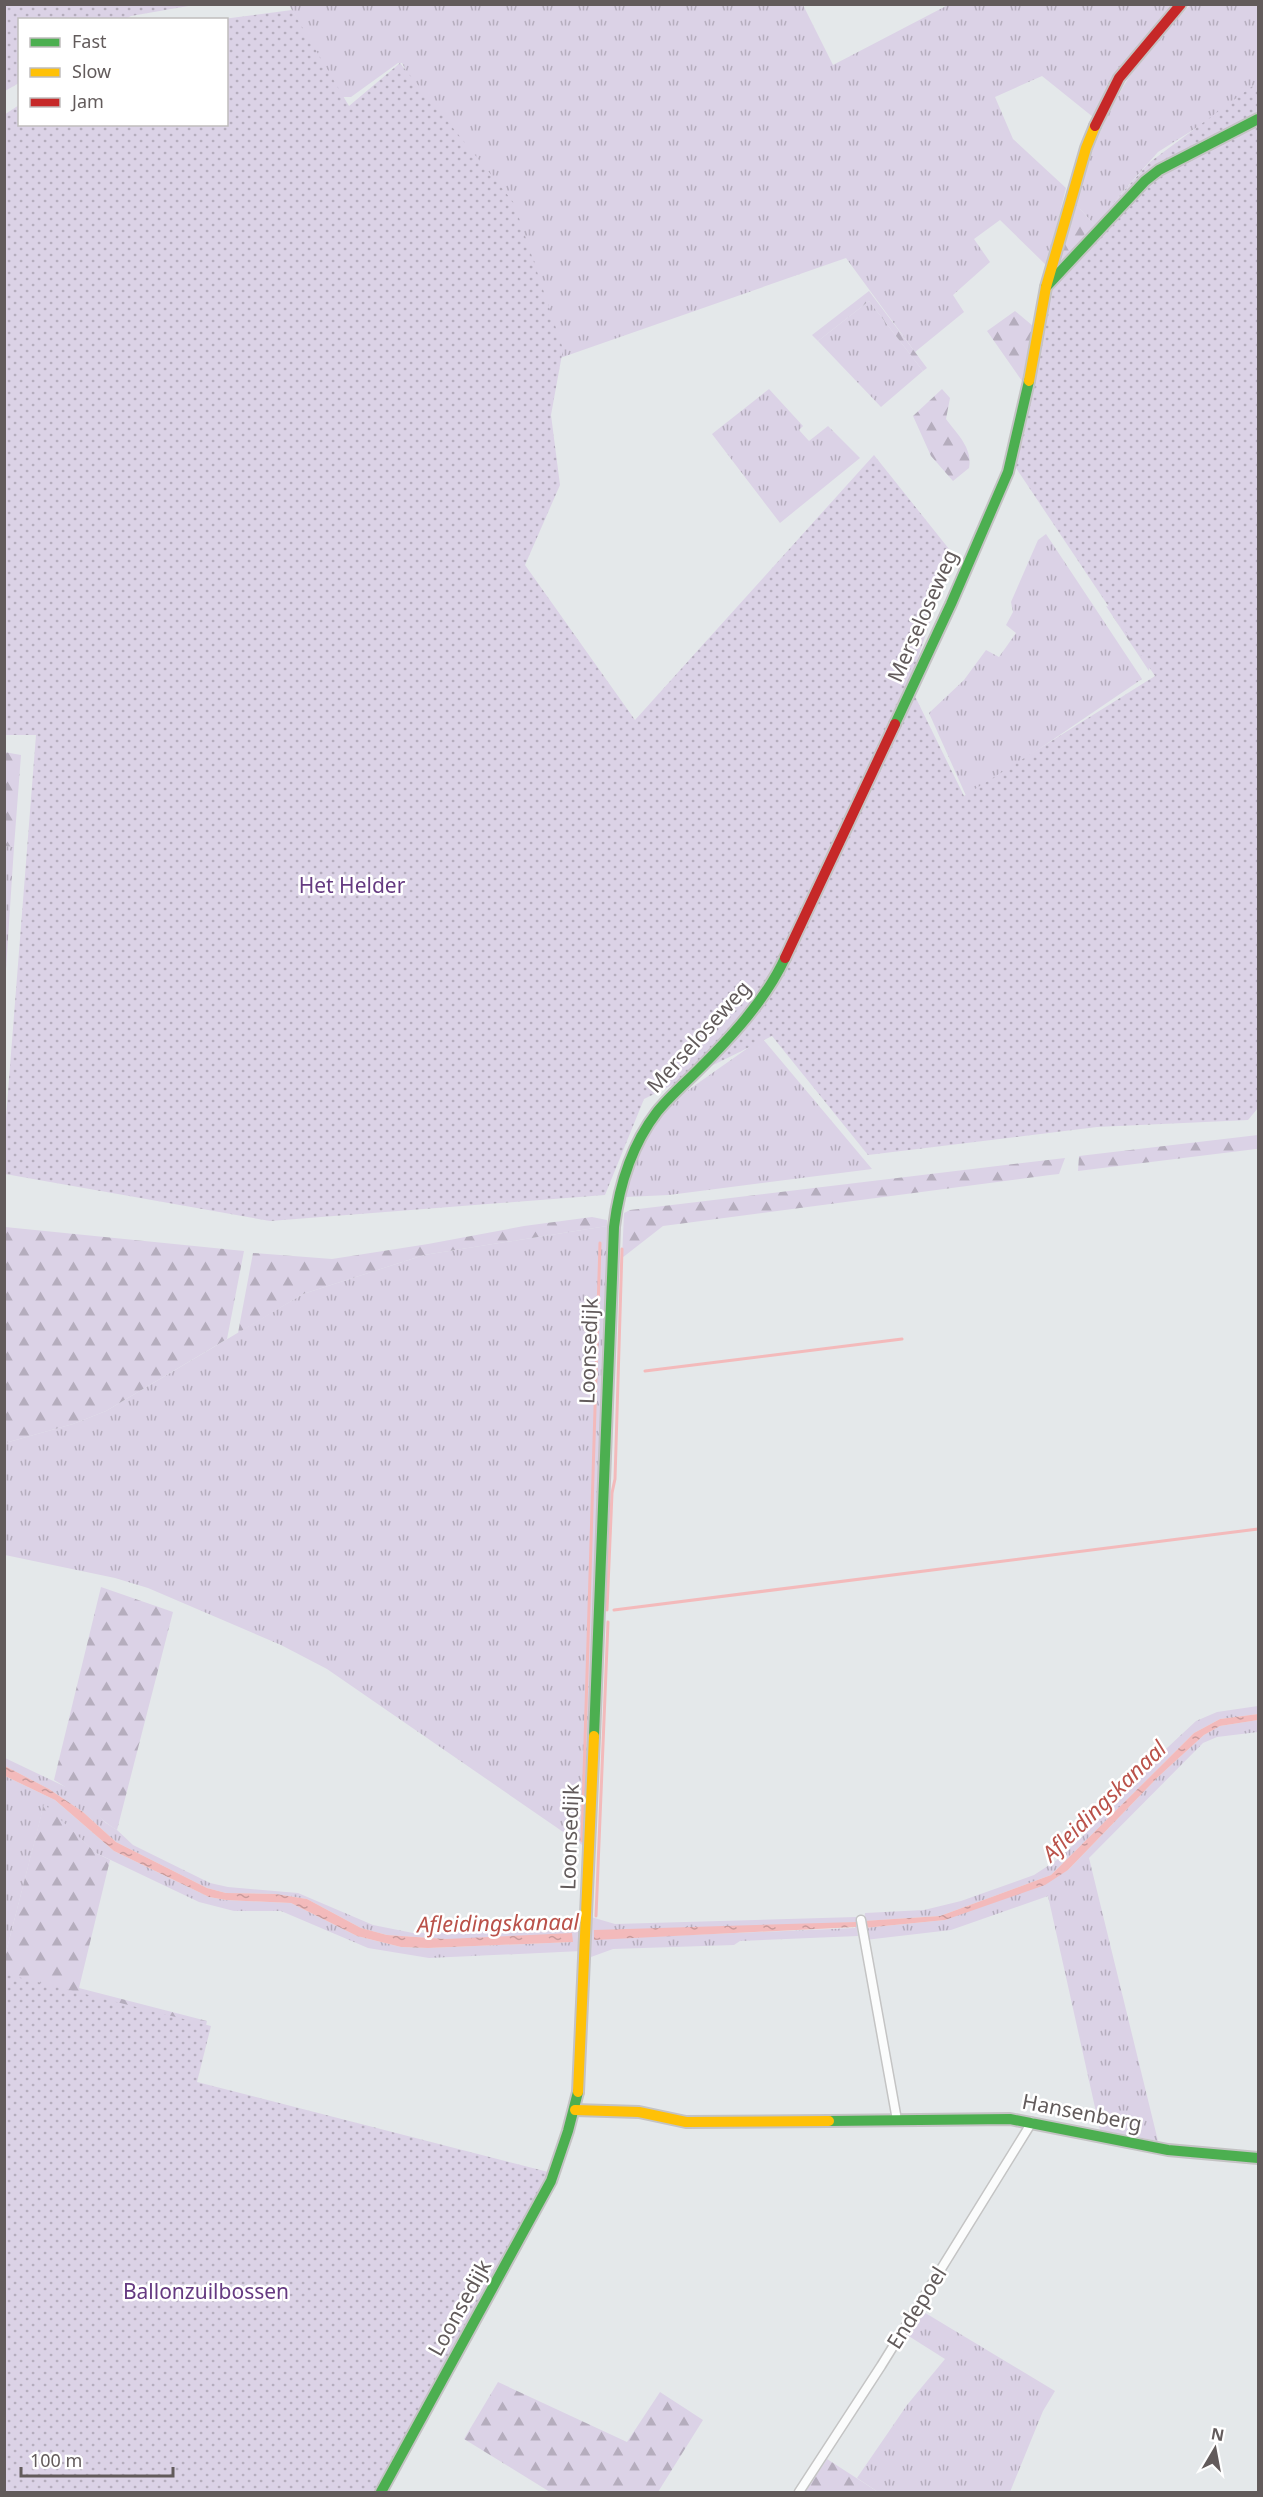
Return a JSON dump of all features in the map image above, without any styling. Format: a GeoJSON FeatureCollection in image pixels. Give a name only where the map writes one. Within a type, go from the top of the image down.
{"type":"FeatureCollection","features":[{"type":"Feature","properties":{"kind":"street","name":"Merseloseweg"},"geometry":{"type":"LineString","coordinates":[[616,1207],[635,1148],[658,1112],[755,1009],[776,978],[951,604],[1008,472],[1023,412],[1046,287],[1086,148],[1101,110],[1119,78],[1181,4]]}},
{"type":"Feature","properties":{"kind":"street"},"geometry":{"type":"LineString","coordinates":[[1046,287],[1144,181],[1159,170],[1258,119]]}},
{"type":"Feature","properties":{"kind":"street","name":"Loonsedijk"},"geometry":{"type":"LineString","coordinates":[[381,2493],[551,2181],[569,2134],[575,2110],[580,2079],[616,1207]]}},
{"type":"Feature","properties":{"kind":"street"},"geometry":{"type":"LineString","coordinates":[[861,1920],[897,2120]]}},
{"type":"Feature","properties":{"kind":"street","name":"Hansenberg"},"geometry":{"type":"LineString","coordinates":[[575,2110],[639,2112],[686,2122],[774,2123],[1010,2119],[1168,2150],[1258,2158]]}},
{"type":"Feature","properties":{"kind":"street","name":"Endepoel"},"geometry":{"type":"LineString","coordinates":[[799,2493],[881,2366],[1032,2122]]}},
{"type":"Feature","properties":{"kind":"green space"},"geometry":{"type":"Polygon","coordinates":[[[5,4],[194,5],[127,18],[18,18],[18,84],[5,91],[5,4]]]}},
{"type":"Feature","properties":{"kind":"green space"},"geometry":{"type":"Polygon","coordinates":[[[289,5],[803,5],[833,65],[948,5],[1173,5],[1117,72],[1093,117],[1042,76],[995,97],[1013,139],[1066,188],[1047,266],[1000,220],[974,239],[990,262],[953,295],[964,312],[915,352],[846,258],[560,358],[402,63],[398,63],[351,97],[341,97],[289,5]]]}},
{"type":"Feature","properties":{"kind":"green space"},"geometry":{"type":"Polygon","coordinates":[[[1190,5],[1258,5],[1258,89],[1158,152],[1119,196],[1097,228],[1074,202],[1099,135],[1114,102],[1139,62],[1190,5]]]}},
{"type":"Feature","properties":{"kind":"green space","name":"Het Helder"},"geometry":{"type":"Polygon","coordinates":[[[292,10],[349,106],[400,63],[514,203],[563,349],[551,415],[560,485],[525,565],[635,720],[874,455],[953,554],[909,684],[964,796],[1155,676],[1012,462],[1057,265],[1150,162],[1258,82],[1258,1108],[1248,1120],[1097,1127],[868,1155],[772,1036],[644,1099],[605,1195],[270,1221],[5,1174],[5,1130],[36,735],[5,735],[4,115],[18,106],[18,126],[228,126],[228,18],[292,10]]]}},
{"type":"Feature","properties":{"kind":"green space"},"geometry":{"type":"Polygon","coordinates":[[[1074,202],[1097,228],[1058,270],[1074,202]]]}},
{"type":"Feature","properties":{"kind":"green space"},"geometry":{"type":"Polygon","coordinates":[[[869,291],[927,368],[923,371],[869,301],[818,341],[812,335],[869,291]]]}},
{"type":"Feature","properties":{"kind":"green space"},"geometry":{"type":"Polygon","coordinates":[[[869,301],[923,371],[881,407],[818,341],[869,301]]]}},
{"type":"Feature","properties":{"kind":"green space"},"geometry":{"type":"Polygon","coordinates":[[[1015,311],[1033,326],[1022,381],[987,331],[1015,311]]]}},
{"type":"Feature","properties":{"kind":"green space"},"geometry":{"type":"Polygon","coordinates":[[[769,389],[803,426],[799,430],[809,441],[828,426],[860,458],[780,523],[712,434],[769,389]]]}},
{"type":"Feature","properties":{"kind":"green space"},"geometry":{"type":"Polygon","coordinates":[[[942,389],[950,398],[946,419],[963,442],[970,461],[969,468],[953,481],[931,456],[913,416],[942,389]]]}},
{"type":"Feature","properties":{"kind":"green space"},"geometry":{"type":"Polygon","coordinates":[[[1046,534],[1142,679],[967,798],[929,713],[964,680],[986,650],[999,657],[1016,633],[1006,625],[1013,612],[1011,602],[1038,540],[1046,534]]]}},
{"type":"Feature","properties":{"kind":"green space"},"geometry":{"type":"Polygon","coordinates":[[[1106,606],[1116,608],[1151,656],[1149,671],[1106,606]]]}},
{"type":"Feature","properties":{"kind":"green space"},"geometry":{"type":"Polygon","coordinates":[[[4,752],[21,755],[14,847],[5,846],[4,752]]]}},
{"type":"Feature","properties":{"kind":"green space"},"geometry":{"type":"Polygon","coordinates":[[[5,846],[14,847],[5,984],[5,846]]]}},
{"type":"Feature","properties":{"kind":"green space"},"geometry":{"type":"Polygon","coordinates":[[[762,1038],[872,1169],[669,1195],[625,1197],[629,1171],[667,1105],[762,1038]]]}},
{"type":"Feature","properties":{"kind":"green space"},"geometry":{"type":"Polygon","coordinates":[[[1258,1135],[1258,1149],[1078,1171],[1079,1156],[1258,1135]]]}},
{"type":"Feature","properties":{"kind":"green space"},"geometry":{"type":"Polygon","coordinates":[[[1065,1158],[1059,1174],[663,1226],[622,1258],[624,1213],[630,1210],[1065,1158]]]}},
{"type":"Feature","properties":{"kind":"green space"},"geometry":{"type":"Polygon","coordinates":[[[592,1217],[607,1220],[607,1226],[424,1255],[303,1294],[238,1333],[253,1253],[332,1259],[524,1226],[592,1217]]]}},
{"type":"Feature","properties":{"kind":"green space"},"geometry":{"type":"Polygon","coordinates":[[[607,1226],[585,1847],[327,1669],[281,1645],[148,1588],[115,1578],[5,1555],[5,1443],[73,1424],[106,1411],[303,1294],[424,1255],[607,1226]]]}},
{"type":"Feature","properties":{"kind":"green space"},"geometry":{"type":"Polygon","coordinates":[[[5,1227],[244,1251],[227,1339],[106,1411],[73,1424],[5,1443],[5,1227]]]}},
{"type":"Feature","properties":{"kind":"green space"},"geometry":{"type":"Polygon","coordinates":[[[101,1587],[173,1612],[117,1830],[54,1780],[101,1587]]]}},
{"type":"Feature","properties":{"kind":"green space"},"geometry":{"type":"Polygon","coordinates":[[[1258,1706],[1258,1714],[1220,1719],[1194,1733],[1051,1875],[940,1916],[864,1921],[865,1913],[924,1910],[961,1901],[1034,1875],[1057,1860],[1083,1836],[1139,1774],[1196,1721],[1217,1712],[1258,1706]]]}},
{"type":"Feature","properties":{"kind":"green space"},"geometry":{"type":"Polygon","coordinates":[[[1258,1720],[1258,1732],[1217,1737],[1203,1743],[1089,1858],[1158,2141],[1100,2130],[1048,1896],[951,1930],[865,1940],[864,1928],[945,1920],[1068,1870],[1158,1777],[1204,1735],[1220,1726],[1258,1720]]]}},
{"type":"Feature","properties":{"kind":"green space"},"geometry":{"type":"Polygon","coordinates":[[[5,1758],[72,1790],[133,1845],[210,1883],[228,1887],[298,1893],[373,1925],[413,1933],[582,1928],[582,1951],[429,1958],[368,1948],[281,1911],[234,1911],[199,1902],[96,1853],[44,1805],[5,1956],[5,1776],[55,1800],[114,1851],[209,1897],[291,1903],[357,1936],[401,1947],[573,1942],[387,1935],[361,1928],[307,1899],[276,1894],[226,1893],[207,1888],[116,1842],[83,1812],[49,1789],[5,1766],[5,1758]]]}},
{"type":"Feature","properties":{"kind":"green space"},"geometry":{"type":"Polygon","coordinates":[[[44,1804],[96,1853],[110,1860],[79,1988],[207,2021],[194,2077],[5,2028],[5,1956],[44,1804]]]}},
{"type":"Feature","properties":{"kind":"green space"},"geometry":{"type":"Polygon","coordinates":[[[591,1917],[615,1924],[856,1917],[858,1936],[740,1941],[734,1945],[613,1949],[591,1957],[591,1917]],[[856,1922],[594,1939],[855,1928],[856,1922]]]}},
{"type":"Feature","properties":{"kind":"green space","name":"Ballonzuilbossen"},"geometry":{"type":"Polygon","coordinates":[[[6,1974],[211,2026],[197,2082],[560,2175],[386,2492],[5,2492],[6,1974]]]}},
{"type":"Feature","properties":{"kind":"green space"},"geometry":{"type":"Polygon","coordinates":[[[922,2311],[1055,2391],[1043,2411],[1010,2492],[878,2492],[857,2478],[907,2405],[945,2359],[907,2335],[922,2311]]]}},
{"type":"Feature","properties":{"kind":"green space"},"geometry":{"type":"Polygon","coordinates":[[[498,2382],[627,2442],[660,2392],[703,2420],[658,2492],[550,2492],[464,2439],[498,2382]]]}},
{"type":"Feature","properties":{"kind":"green space"},"geometry":{"type":"Polygon","coordinates":[[[827,2459],[878,2492],[805,2492],[827,2459]]]}},
{"type":"Feature","properties":{"kind":"water"},"geometry":{"type":"Polygon","coordinates":[[[1258,1714],[1258,1720],[1220,1726],[1204,1735],[1158,1777],[1068,1870],[1045,1885],[945,1920],[864,1928],[863,1921],[940,1916],[1051,1875],[1194,1733],[1220,1719],[1258,1714]]]}},
{"type":"Feature","properties":{"kind":"water"},"geometry":{"type":"Polygon","coordinates":[[[5,1766],[49,1789],[83,1812],[116,1842],[207,1888],[226,1893],[276,1894],[307,1899],[361,1928],[387,1935],[446,1939],[572,1933],[573,1942],[401,1947],[357,1936],[291,1903],[209,1897],[114,1851],[55,1800],[5,1776],[5,1766]]]}},
{"type":"Feature","properties":{"kind":"water"},"geometry":{"type":"Polygon","coordinates":[[[856,1922],[856,1927],[594,1940],[594,1930],[856,1922]]]}},
{"type":"Feature","properties":{"kind":"waterway"},"geometry":{"type":"LineString","coordinates":[[582,1841],[600,1243]]}},
{"type":"Feature","properties":{"kind":"waterway"},"geometry":{"type":"LineString","coordinates":[[607,1610],[612,1493],[615,1479],[622,1249]]}},
{"type":"Feature","properties":{"kind":"waterway"},"geometry":{"type":"LineString","coordinates":[[645,1371],[902,1339]]}},
{"type":"Feature","properties":{"kind":"waterway"},"geometry":{"type":"LineString","coordinates":[[614,1610],[1258,1529]]}},
{"type":"Feature","properties":{"kind":"waterway"},"geometry":{"type":"LineString","coordinates":[[596,1916],[608,1622]]}},
{"type":"Feature","properties":{"kind":"traffic: fast"},"geometry":{"type":"LineString","coordinates":[[1046,287],[1145,181],[1159,170],[1258,119]]}},
{"type":"Feature","properties":{"kind":"traffic: fast"},"geometry":{"type":"LineString","coordinates":[[895,724],[951,604],[1008,472],[1029,381]]}},
{"type":"Feature","properties":{"kind":"traffic: fast"},"geometry":{"type":"LineString","coordinates":[[594,1736],[614,1227],[619,1197],[633,1153],[657,1112],[746,1018],[768,989],[785,958]]}},
{"type":"Feature","properties":{"kind":"traffic: fast"},"geometry":{"type":"LineString","coordinates":[[381,2492],[551,2181],[578,2092]]}},
{"type":"Feature","properties":{"kind":"traffic: fast"},"geometry":{"type":"LineString","coordinates":[[829,2121],[1010,2119],[1168,2150],[1258,2158]]}},
{"type":"Feature","properties":{"kind":"traffic: slow"},"geometry":{"type":"LineString","coordinates":[[1029,381],[1046,287],[1086,148],[1095,126]]}},
{"type":"Feature","properties":{"kind":"traffic: slow"},"geometry":{"type":"LineString","coordinates":[[578,2092],[594,1736]]}},
{"type":"Feature","properties":{"kind":"traffic: slow"},"geometry":{"type":"LineString","coordinates":[[575,2110],[639,2112],[686,2122],[829,2121]]}},
{"type":"Feature","properties":{"kind":"traffic: jam"},"geometry":{"type":"LineString","coordinates":[[1095,126],[1119,78],[1181,4]]}},
{"type":"Feature","properties":{"kind":"traffic: jam"},"geometry":{"type":"LineString","coordinates":[[785,958],[895,724]]}},
{"type":"Feature","properties":{"kind":"water label","name":"Afleidingskanaal"},"geometry":{"type":"Point","coordinates":[1104,1801]}},
{"type":"Feature","properties":{"kind":"water label","name":"Afleidingskanaal"},"geometry":{"type":"Point","coordinates":[498,1923]}}]}
